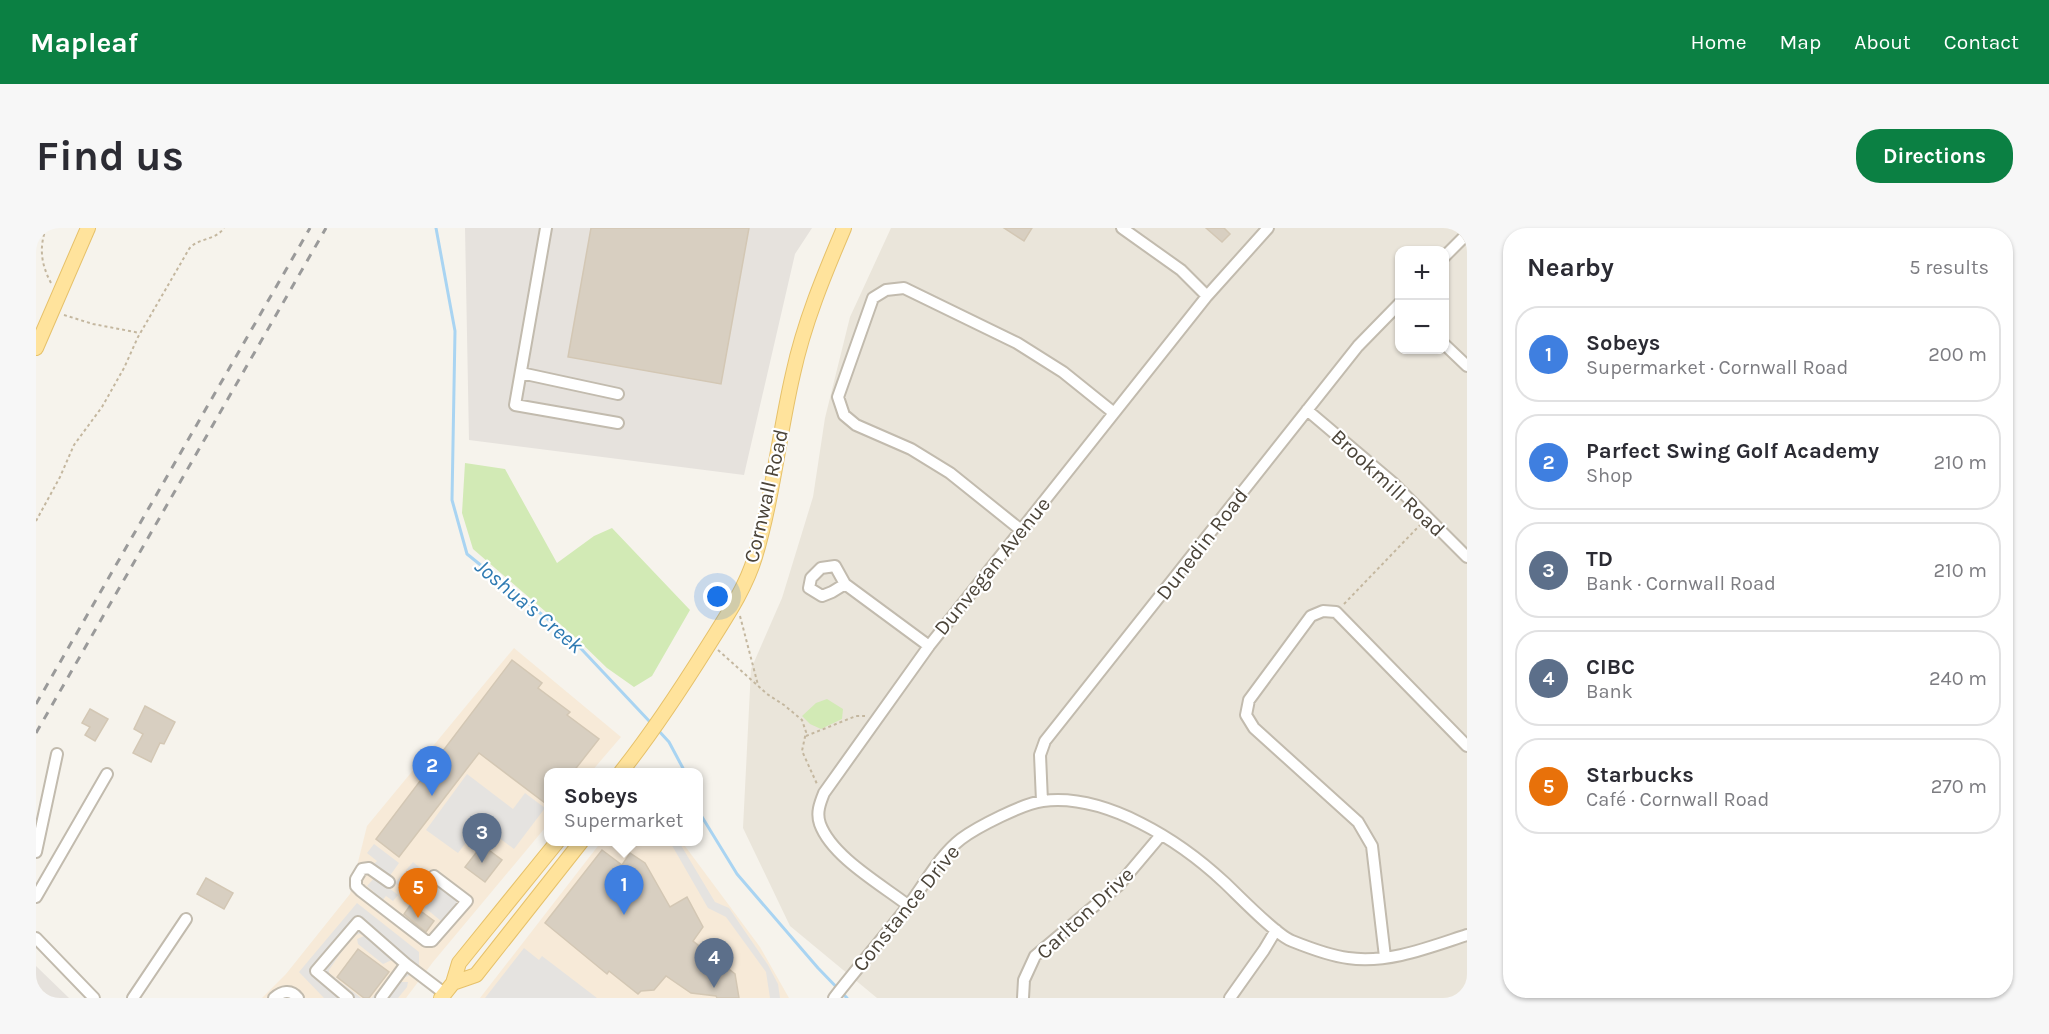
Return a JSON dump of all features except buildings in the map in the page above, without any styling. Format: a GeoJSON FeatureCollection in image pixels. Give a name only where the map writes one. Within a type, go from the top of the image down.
{"type":"FeatureCollection","features":[{"type":"Feature","properties":{"kind":"main road"},"geometry":{"type":"LineString","coordinates":[[36,348],[88,228]]}},
{"type":"Feature","properties":{"kind":"main road","name":"Cornwall Road"},"geometry":{"type":"LineString","coordinates":[[624,768],[670,706],[710,643],[735,601],[755,557],[774,476],[793,374],[805,328],[844,228]]}},
{"type":"Feature","properties":{"kind":"main road"},"geometry":{"type":"LineString","coordinates":[[446,991],[459,963],[554,846]]}},
{"type":"Feature","properties":{"kind":"main road"},"geometry":{"type":"LineString","coordinates":[[446,991],[476,975],[578,846]]}},
{"type":"Feature","properties":{"kind":"street"},"geometry":{"type":"LineString","coordinates":[[546,228],[515,405],[618,423]]}},
{"type":"Feature","properties":{"kind":"street"},"geometry":{"type":"LineString","coordinates":[[1122,228],[1181,270],[1207,296]]}},
{"type":"Feature","properties":{"kind":"street","name":"Dunvegan Avenue"},"geometry":{"type":"LineString","coordinates":[[909,906],[847,859],[835,847],[820,824],[820,802],[824,793],[929,646],[1207,296],[1268,228]]}},
{"type":"Feature","properties":{"kind":"street"},"geometry":{"type":"LineString","coordinates":[[1449,252],[1467,234]]}},
{"type":"Feature","properties":{"kind":"street"},"geometry":{"type":"LineString","coordinates":[[1021,530],[950,473],[911,450],[856,425],[844,415],[837,397],[873,298],[886,290],[903,288],[1017,343],[1063,372],[1114,413]]}},
{"type":"Feature","properties":{"kind":"street","name":"Dunedin Road"},"geometry":{"type":"LineString","coordinates":[[1042,801],[1040,755],[1046,741],[1358,346],[1395,308]]}},
{"type":"Feature","properties":{"kind":"street"},"geometry":{"type":"LineString","coordinates":[[1449,349],[1467,366]]}},
{"type":"Feature","properties":{"kind":"street"},"geometry":{"type":"LineString","coordinates":[[520,373],[618,394]]}},
{"type":"Feature","properties":{"kind":"street","name":"Brookmill Road"},"geometry":{"type":"LineString","coordinates":[[1307,410],[1392,482],[1467,558]]}},
{"type":"Feature","properties":{"kind":"street"},"geometry":{"type":"LineString","coordinates":[[845,584],[929,646]]}},
{"type":"Feature","properties":{"kind":"street"},"geometry":{"type":"LineString","coordinates":[[1385,957],[1372,846],[1358,822],[1254,728],[1246,715],[1249,700],[1311,616],[1323,611],[1336,612],[1467,746]]}},
{"type":"Feature","properties":{"kind":"street"},"geometry":{"type":"LineString","coordinates":[[36,852],[57,754]]}},
{"type":"Feature","properties":{"kind":"street"},"geometry":{"type":"LineString","coordinates":[[36,897],[107,774]]}},
{"type":"Feature","properties":{"kind":"street","name":"Constance Drive"},"geometry":{"type":"LineString","coordinates":[[834,998],[909,906],[934,868],[959,841],[993,820],[1042,801],[1077,802],[1105,808],[1151,827],[1216,875],[1289,940],[1348,958],[1385,957],[1411,954],[1467,935]]}},
{"type":"Feature","properties":{"kind":"street","name":"Carlton Drive"},"geometry":{"type":"LineString","coordinates":[[1023,998],[1024,980],[1035,956],[1118,886],[1161,834]]}},
{"type":"Feature","properties":{"kind":"street"},"geometry":{"type":"LineString","coordinates":[[389,882],[369,868],[362,869],[356,879],[356,886],[426,941],[432,941],[467,901],[434,876]]}},
{"type":"Feature","properties":{"kind":"street"},"geometry":{"type":"LineString","coordinates":[[133,998],[186,919]]}},
{"type":"Feature","properties":{"kind":"street"},"geometry":{"type":"LineString","coordinates":[[348,998],[316,971],[358,922],[406,964],[446,991]]}},
{"type":"Feature","properties":{"kind":"street"},"geometry":{"type":"LineString","coordinates":[[1230,998],[1276,930]]}},
{"type":"Feature","properties":{"kind":"street"},"geometry":{"type":"LineString","coordinates":[[36,938],[94,998]]}},
{"type":"Feature","properties":{"kind":"street"},"geometry":{"type":"LineString","coordinates":[[381,998],[406,964]]}},
{"type":"Feature","properties":{"kind":"street"},"geometry":{"type":"LineString","coordinates":[[274,998],[280,993],[287,992],[293,993],[298,998]]}},
{"type":"Feature","properties":{"kind":"path"},"geometry":{"type":"LineString","coordinates":[[46,228],[41,249],[44,271],[58,296]]}},
{"type":"Feature","properties":{"kind":"path"},"geometry":{"type":"LineString","coordinates":[[36,521],[74,445],[102,407],[140,333],[192,245],[217,235],[224,228]]}},
{"type":"Feature","properties":{"kind":"path"},"geometry":{"type":"LineString","coordinates":[[52,311],[93,324],[140,333]]}},
{"type":"Feature","properties":{"kind":"path"},"geometry":{"type":"LineString","coordinates":[[1336,612],[1428,518]]}},
{"type":"Feature","properties":{"kind":"path"},"geometry":{"type":"LineString","coordinates":[[735,601],[758,685]]}},
{"type":"Feature","properties":{"kind":"path"},"geometry":{"type":"LineString","coordinates":[[710,643],[802,720],[806,736],[802,750],[815,781],[824,793]]}},
{"type":"Feature","properties":{"kind":"path"},"geometry":{"type":"LineString","coordinates":[[806,736],[856,716],[878,718]]}},
{"type":"Feature","properties":{"kind":"shaded area"},"geometry":{"type":"Polygon","coordinates":[[[465,228],[812,228],[795,254],[744,475],[469,440],[465,228]]]}},
{"type":"Feature","properties":{"kind":"shaded area"},"geometry":{"type":"Polygon","coordinates":[[[891,228],[1467,228],[1467,998],[877,998],[790,926],[743,828],[751,669],[782,598],[813,497],[825,418],[850,317],[891,228]]]}},
{"type":"Feature","properties":{"kind":"shaded area"},"geometry":{"type":"Polygon","coordinates":[[[514,648],[621,737],[594,768],[544,768],[544,829],[433,962],[406,998],[262,998],[286,974],[350,894],[367,826],[514,648]]]}},
{"type":"Feature","properties":{"kind":"shaded area"},"geometry":{"type":"Polygon","coordinates":[[[467,774],[513,809],[525,793],[544,807],[514,849],[480,824],[458,853],[426,830],[467,774]]]}},
{"type":"Feature","properties":{"kind":"shaded area"},"geometry":{"type":"Polygon","coordinates":[[[374,844],[399,863],[389,877],[373,865],[377,861],[367,853],[374,844]]]}},
{"type":"Feature","properties":{"kind":"shaded area"},"geometry":{"type":"Polygon","coordinates":[[[598,846],[685,846],[760,947],[789,998],[480,998],[598,846]]]}},
{"type":"Feature","properties":{"kind":"shaded area"},"geometry":{"type":"Polygon","coordinates":[[[672,846],[681,846],[715,902],[729,908],[768,965],[778,984],[780,998],[770,998],[766,972],[726,917],[708,908],[672,846]]]}},
{"type":"Feature","properties":{"kind":"shaded area"},"geometry":{"type":"Polygon","coordinates":[[[413,862],[459,900],[441,921],[395,883],[413,862]]]}},
{"type":"Feature","properties":{"kind":"shaded area"},"geometry":{"type":"Polygon","coordinates":[[[375,877],[398,895],[393,901],[386,896],[381,902],[372,895],[374,892],[367,886],[375,877]]]}},
{"type":"Feature","properties":{"kind":"shaded area"},"geometry":{"type":"Polygon","coordinates":[[[357,903],[419,952],[419,965],[408,976],[399,980],[399,982],[408,982],[407,987],[398,998],[372,998],[397,964],[394,959],[383,964],[358,944],[357,939],[364,936],[360,934],[353,935],[329,973],[361,998],[324,998],[299,972],[357,903]]]}},
{"type":"Feature","properties":{"kind":"shaded area"},"geometry":{"type":"Polygon","coordinates":[[[524,948],[539,960],[542,956],[597,998],[485,998],[524,948]]]}},
{"type":"Feature","properties":{"kind":"shaded area"},"geometry":{"type":"Polygon","coordinates":[[[36,966],[69,998],[36,998],[36,966]]]}},
{"type":"Feature","properties":{"kind":"green space"},"geometry":{"type":"Polygon","coordinates":[[[465,463],[505,469],[557,563],[594,536],[612,528],[690,610],[652,676],[634,687],[607,668],[575,637],[473,549],[462,513],[465,463]]]}},
{"type":"Feature","properties":{"kind":"green space"},"geometry":{"type":"Polygon","coordinates":[[[827,699],[843,709],[842,719],[821,729],[810,724],[802,716],[816,703],[827,699]]]}},
{"type":"Feature","properties":{"kind":"waterway","name":"Joshua's Creek"},"geometry":{"type":"LineString","coordinates":[[436,228],[455,331],[452,500],[467,554],[571,638],[651,723]]}},
{"type":"Feature","properties":{"kind":"waterway","name":"Joshua's Creek"},"geometry":{"type":"LineString","coordinates":[[658,730],[669,742],[683,768]]}},
{"type":"Feature","properties":{"kind":"waterway","name":"Joshua's Creek"},"geometry":{"type":"LineString","coordinates":[[703,819],[737,874],[847,998]]}},
{"type":"Feature","properties":{"kind":"railway"},"geometry":{"type":"LineString","coordinates":[[36,704],[310,228]]}},
{"type":"Feature","properties":{"kind":"railway"},"geometry":{"type":"LineString","coordinates":[[36,733],[326,228]]}},
{"type":"Feature","properties":{"kind":"place","name":"Parfect Swing Golf Academy"},"geometry":{"type":"Point","coordinates":[432,796]}},
{"type":"Feature","properties":{"kind":"place","name":"TD"},"geometry":{"type":"Point","coordinates":[482,863]}},
{"type":"Feature","properties":{"kind":"place","name":"Sobeys"},"geometry":{"type":"Point","coordinates":[624,915]}},
{"type":"Feature","properties":{"kind":"place","name":"Starbucks"},"geometry":{"type":"Point","coordinates":[418,918]}},
{"type":"Feature","properties":{"kind":"place","name":"CIBC"},"geometry":{"type":"Point","coordinates":[714,988]}}]}
